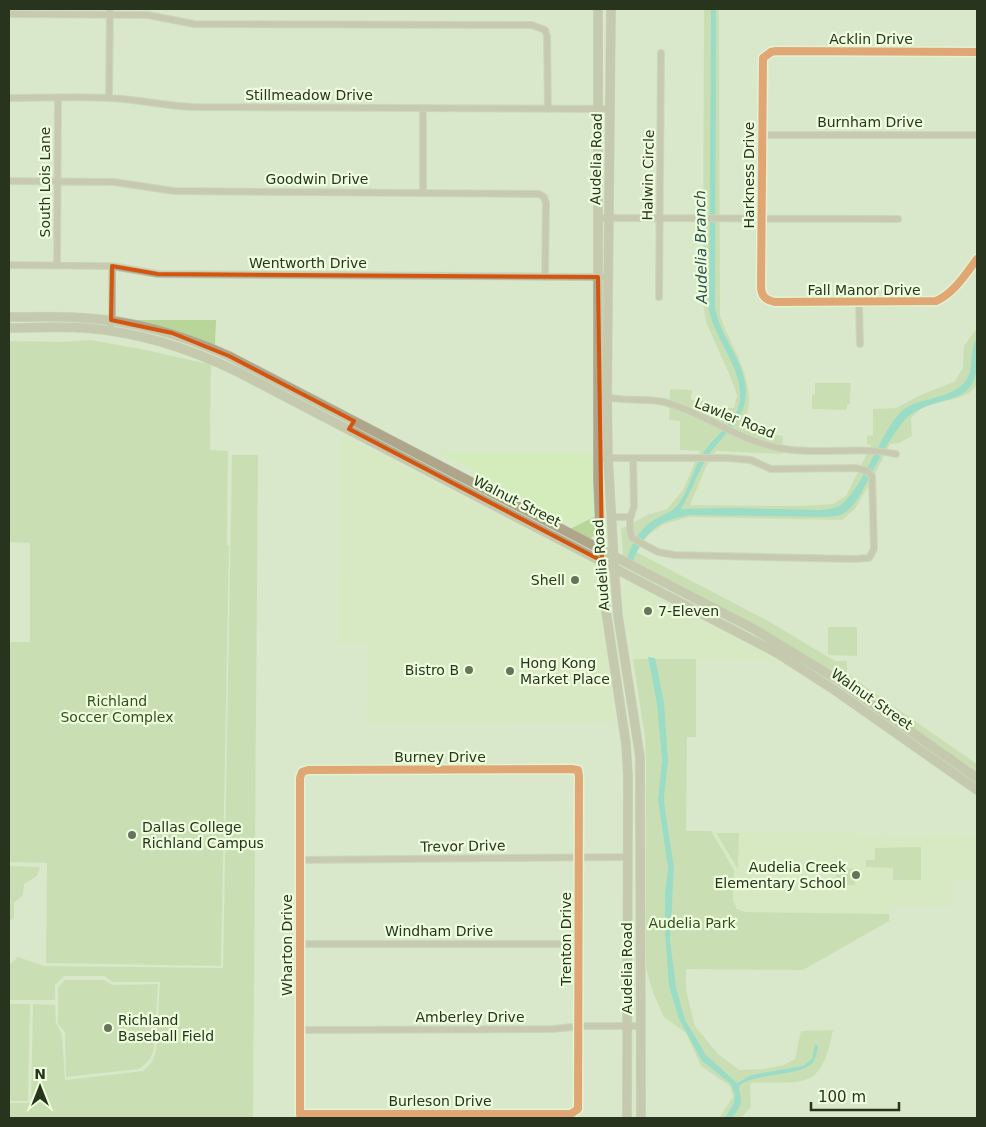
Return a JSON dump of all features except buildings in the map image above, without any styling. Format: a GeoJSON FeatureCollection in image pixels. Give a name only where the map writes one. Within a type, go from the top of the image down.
{"type":"FeatureCollection","features":[{"type":"Feature","properties":{"kind":"main road","name":"Audelia Road"},"geometry":{"type":"LineString","coordinates":[[598,9],[598,459],[601,550],[606,611],[622,716],[628,776],[628,1118]]}},
{"type":"Feature","properties":{"kind":"main road","name":"Audelia Road"},"geometry":{"type":"LineString","coordinates":[[611,9],[608,458],[618,616],[640,757],[641,1118]]}},
{"type":"Feature","properties":{"kind":"main road","name":"Walnut Street"},"geometry":{"type":"LineString","coordinates":[[9,317],[83,318],[112,320],[147,326],[191,340],[229,356],[754,629],[838,680],[977,778]]}},
{"type":"Feature","properties":{"kind":"main road","name":"Walnut Street"},"geometry":{"type":"LineString","coordinates":[[9,328],[84,328],[146,337],[192,351],[238,372],[614,566],[777,653],[826,684],[977,790]]}},
{"type":"Feature","properties":{"kind":"main road"},"geometry":{"type":"LineString","coordinates":[[238,372],[242,369],[260,377],[274,378]]}},
{"type":"Feature","properties":{"kind":"main road"},"geometry":{"type":"LineString","coordinates":[[349,429],[354,421]]}},
{"type":"Feature","properties":{"kind":"main road"},"geometry":{"type":"LineString","coordinates":[[437,476],[442,467]]}},
{"type":"Feature","properties":{"kind":"main road"},"geometry":{"type":"LineString","coordinates":[[622,716],[633,715]]}},
{"type":"Feature","properties":{"kind":"main road"},"geometry":{"type":"LineString","coordinates":[[628,857],[641,857]]}},
{"type":"Feature","properties":{"kind":"main road"},"geometry":{"type":"LineString","coordinates":[[628,978],[641,973]]}},
{"type":"Feature","properties":{"kind":"main road"},"geometry":{"type":"LineString","coordinates":[[628,978],[641,983]]}},
{"type":"Feature","properties":{"kind":"street"},"geometry":{"type":"LineString","coordinates":[[9,14],[110,12],[158,16],[194,24],[539,26],[545,30],[547,36],[548,109]]}},
{"type":"Feature","properties":{"kind":"street"},"geometry":{"type":"LineString","coordinates":[[109,98],[110,12]]}},
{"type":"Feature","properties":{"kind":"street","name":"Acklin Drive"},"geometry":{"type":"LineString","coordinates":[[766,55],[776,51],[977,52]]}},
{"type":"Feature","properties":{"kind":"street","name":"Halwin Circle"},"geometry":{"type":"LineString","coordinates":[[659,297],[661,53]]}},
{"type":"Feature","properties":{"kind":"street","name":"Harkness Drive"},"geometry":{"type":"LineString","coordinates":[[764,297],[761,288],[762,61],[766,55]]}},
{"type":"Feature","properties":{"kind":"street","name":"Stillmeadow Drive"},"geometry":{"type":"LineString","coordinates":[[9,98],[109,98],[184,107],[610,109]]}},
{"type":"Feature","properties":{"kind":"street","name":"South Lois Lane"},"geometry":{"type":"LineString","coordinates":[[58,98],[58,265]]}},
{"type":"Feature","properties":{"kind":"street"},"geometry":{"type":"LineString","coordinates":[[423,108],[423,192]]}},
{"type":"Feature","properties":{"kind":"street","name":"Burnham Drive"},"geometry":{"type":"LineString","coordinates":[[762,135],[977,135]]}},
{"type":"Feature","properties":{"kind":"street","name":"Goodwin Drive"},"geometry":{"type":"LineString","coordinates":[[9,182],[114,182],[174,191],[539,194],[544,197],[546,203],[545,277]]}},
{"type":"Feature","properties":{"kind":"street"},"geometry":{"type":"LineString","coordinates":[[598,218],[898,219]]}},
{"type":"Feature","properties":{"kind":"street","name":"Fall Manor Drive"},"geometry":{"type":"LineString","coordinates":[[764,297],[768,301],[775,302],[859,303],[936,301],[945,298],[951,292],[977,259]]}},
{"type":"Feature","properties":{"kind":"street","name":"Wentworth Drive"},"geometry":{"type":"LineString","coordinates":[[9,265],[112,266],[158,274],[609,277]]}},
{"type":"Feature","properties":{"kind":"street"},"geometry":{"type":"LineString","coordinates":[[109,331],[112,320],[112,266]]}},
{"type":"Feature","properties":{"kind":"street"},"geometry":{"type":"LineString","coordinates":[[859,303],[860,344]]}},
{"type":"Feature","properties":{"kind":"street","name":"Lawler Road"},"geometry":{"type":"LineString","coordinates":[[597,394],[607,397],[666,403],[695,414],[755,443],[789,450],[875,450],[896,454]]}},
{"type":"Feature","properties":{"kind":"street"},"geometry":{"type":"LineString","coordinates":[[598,459],[608,458],[635,458],[714,458],[751,460],[771,469],[858,468],[872,476],[873,480],[874,549],[869,558],[854,559],[674,555],[658,552],[632,538],[630,530],[630,516],[634,506],[635,458]]}},
{"type":"Feature","properties":{"kind":"street"},"geometry":{"type":"LineString","coordinates":[[611,517],[630,516]]}},
{"type":"Feature","properties":{"kind":"street","name":"Burney Drive"},"geometry":{"type":"LineString","coordinates":[[302,772],[318,770],[571,768],[578,770]]}},
{"type":"Feature","properties":{"kind":"street","name":"Trenton Drive"},"geometry":{"type":"LineString","coordinates":[[578,770],[580,776],[578,1109]]}},
{"type":"Feature","properties":{"kind":"street","name":"Wharton Drive"},"geometry":{"type":"LineString","coordinates":[[301,1116],[299,860],[300,778],[302,772]]}},
{"type":"Feature","properties":{"kind":"street","name":"Trevor Drive"},"geometry":{"type":"LineString","coordinates":[[299,860],[628,857]]}},
{"type":"Feature","properties":{"kind":"street","name":"Windham Drive"},"geometry":{"type":"LineString","coordinates":[[300,944],[578,944]]}},
{"type":"Feature","properties":{"kind":"street","name":"Amberley Drive"},"geometry":{"type":"LineString","coordinates":[[299,1030],[543,1029],[578,1026],[641,1026]]}},
{"type":"Feature","properties":{"kind":"street","name":"Burleson Drive"},"geometry":{"type":"LineString","coordinates":[[301,1116],[571,1114],[578,1109]]}},
{"type":"Feature","properties":{"kind":"highlighted area"},"geometry":{"type":"Polygon","coordinates":[[[112,266],[158,274],[598,277],[602,561],[349,429],[354,421],[229,356],[172,333],[111,320],[112,266]]]}},
{"type":"Feature","properties":{"kind":"shaded area"},"geometry":{"type":"Polygon","coordinates":[[[340,434],[596,565],[615,722],[366,724],[368,643],[338,644],[340,434]]]}},
{"type":"Feature","properties":{"kind":"shaded area"},"geometry":{"type":"Polygon","coordinates":[[[438,452],[591,452],[596,514],[574,526],[438,452]]]}},
{"type":"Feature","properties":{"kind":"shaded area"},"geometry":{"type":"Polygon","coordinates":[[[629,583],[780,662],[633,659],[621,587],[629,583]]]}},
{"type":"Feature","properties":{"kind":"shaded area","name":"Audelia Creek Elementary School"},"geometry":{"type":"Polygon","coordinates":[[[711,831],[977,835],[977,880],[953,880],[953,907],[890,906],[889,914],[745,912],[737,909],[733,900],[734,870],[711,831]]]}},
{"type":"Feature","properties":{"kind":"green space"},"geometry":{"type":"Polygon","coordinates":[[[704,9],[719,9],[720,315],[748,385],[749,399],[746,427],[777,427],[776,435],[783,436],[782,454],[716,451],[706,467],[690,505],[801,506],[833,504],[846,496],[871,445],[867,444],[867,436],[873,435],[873,409],[896,408],[923,394],[954,382],[963,368],[964,346],[977,328],[977,384],[968,393],[955,399],[925,407],[911,418],[912,436],[899,443],[890,444],[855,509],[842,520],[689,517],[664,524],[642,539],[636,552],[770,622],[835,661],[847,661],[847,674],[977,764],[977,774],[843,680],[623,556],[621,529],[647,515],[667,509],[683,490],[700,451],[680,450],[680,421],[669,420],[670,389],[692,390],[691,400],[708,401],[709,407],[734,408],[737,395],[706,322],[703,304],[704,9]]]}},
{"type":"Feature","properties":{"kind":"green space"},"geometry":{"type":"Polygon","coordinates":[[[132,320],[216,320],[215,345],[185,333],[132,320]]]}},
{"type":"Feature","properties":{"kind":"green space","name":"Richland Soccer Complex"},"geometry":{"type":"Polygon","coordinates":[[[91,340],[203,363],[211,363],[210,450],[228,451],[227,545],[229,545],[221,966],[46,963],[47,863],[9,862],[9,642],[30,642],[30,543],[9,542],[9,341],[63,342],[91,340]]]}},
{"type":"Feature","properties":{"kind":"green space"},"geometry":{"type":"Polygon","coordinates":[[[815,383],[851,383],[850,404],[847,405],[847,410],[812,409],[812,395],[815,394],[815,383]]]}},
{"type":"Feature","properties":{"kind":"green space"},"geometry":{"type":"Polygon","coordinates":[[[232,455],[258,455],[253,1118],[9,1118],[9,1103],[31,1103],[33,1004],[55,1005],[56,1023],[62,1034],[65,1080],[143,1071],[152,1062],[156,1051],[160,982],[113,982],[104,976],[64,976],[55,985],[55,1000],[9,1000],[9,965],[18,957],[44,966],[223,968],[232,455]]]}},
{"type":"Feature","properties":{"kind":"green space"},"geometry":{"type":"Polygon","coordinates":[[[596,516],[596,534],[590,539],[570,529],[596,516]]]}},
{"type":"Feature","properties":{"kind":"green space"},"geometry":{"type":"Polygon","coordinates":[[[828,627],[857,627],[857,656],[828,655],[828,627]]]}},
{"type":"Feature","properties":{"kind":"green space","name":"Audelia Park"},"geometry":{"type":"Polygon","coordinates":[[[633,659],[696,659],[696,737],[687,737],[686,831],[711,831],[734,870],[733,900],[737,909],[745,912],[889,914],[889,921],[803,970],[686,969],[686,990],[695,1026],[718,1054],[739,1070],[764,1069],[784,1065],[795,1059],[801,1031],[833,1030],[823,1064],[816,1073],[808,1079],[797,1082],[750,1083],[751,1107],[741,1118],[719,1118],[733,1097],[730,1086],[701,1066],[686,1033],[664,1017],[653,993],[646,968],[645,737],[633,659]]]}},
{"type":"Feature","properties":{"kind":"green space"},"geometry":{"type":"Polygon","coordinates":[[[716,833],[739,833],[738,869],[716,833]]]}},
{"type":"Feature","properties":{"kind":"green space"},"geometry":{"type":"Polygon","coordinates":[[[921,847],[921,880],[893,880],[893,868],[866,867],[866,860],[875,860],[875,848],[921,847]]]}},
{"type":"Feature","properties":{"kind":"green space"},"geometry":{"type":"Polygon","coordinates":[[[9,866],[40,867],[37,876],[24,884],[23,895],[14,903],[14,918],[9,922],[9,866]]]}},
{"type":"Feature","properties":{"kind":"green space"},"geometry":{"type":"Polygon","coordinates":[[[836,868],[856,869],[855,885],[836,885],[836,868]]]}},
{"type":"Feature","properties":{"kind":"green space","name":"Richland Baseball Field"},"geometry":{"type":"Polygon","coordinates":[[[65,980],[104,980],[112,985],[158,984],[154,1049],[144,1065],[139,1069],[66,1077],[65,1032],[58,1024],[58,987],[65,980]]]}},
{"type":"Feature","properties":{"kind":"green space"},"geometry":{"type":"Polygon","coordinates":[[[9,1004],[30,1004],[28,1101],[9,1101],[9,1004]]]}},
{"type":"Feature","properties":{"kind":"water"},"geometry":{"type":"Polygon","coordinates":[[[711,9],[716,9],[715,307],[720,326],[738,360],[746,392],[745,404],[741,414],[705,461],[681,509],[821,510],[839,506],[847,500],[854,490],[890,425],[904,409],[922,401],[950,393],[965,382],[970,372],[974,343],[977,338],[977,370],[973,382],[964,392],[920,409],[903,422],[886,447],[857,499],[844,514],[824,517],[691,515],[679,517],[669,520],[654,529],[642,543],[632,563],[627,559],[637,537],[649,523],[677,506],[685,494],[702,455],[739,407],[740,399],[737,376],[712,321],[709,310],[711,9]]]}},
{"type":"Feature","properties":{"kind":"water"},"geometry":{"type":"Polygon","coordinates":[[[648,657],[655,658],[664,702],[668,761],[664,797],[674,868],[670,940],[676,987],[685,1020],[706,1055],[737,1083],[751,1075],[803,1066],[812,1059],[815,1044],[818,1046],[814,1061],[801,1070],[757,1078],[740,1085],[740,1104],[732,1118],[725,1118],[734,1103],[735,1095],[731,1084],[702,1061],[679,1019],[669,986],[665,931],[665,893],[668,868],[658,800],[662,760],[657,704],[648,657]]]}},
{"type":"Feature","properties":{"kind":"cycle path"},"geometry":{"type":"LineString","coordinates":[[977,52],[776,51],[763,58],[761,288],[765,298],[775,302],[936,301],[954,288],[977,259]]}},
{"type":"Feature","properties":{"kind":"cycle path"},"geometry":{"type":"LineString","coordinates":[[300,1114],[571,1114],[578,1109],[578,770],[308,770],[302,772],[300,778],[300,1114],[301,1118]]}},
{"type":"Feature","properties":{"kind":"place","name":"Shell"},"geometry":{"type":"Point","coordinates":[575,580]}},
{"type":"Feature","properties":{"kind":"place","name":"7-Eleven"},"geometry":{"type":"Point","coordinates":[648,611]}},
{"type":"Feature","properties":{"kind":"place","name":"Bistro B"},"geometry":{"type":"Point","coordinates":[469,670]}},
{"type":"Feature","properties":{"kind":"place","name":"Hong Kong Market Place"},"geometry":{"type":"Point","coordinates":[510,671]}},
{"type":"Feature","properties":{"kind":"place","name":"Dallas College Richland Campus"},"geometry":{"type":"Point","coordinates":[132,835]}},
{"type":"Feature","properties":{"kind":"place","name":"Audelia Creek Elementary School"},"geometry":{"type":"Point","coordinates":[856,875]}},
{"type":"Feature","properties":{"kind":"place","name":"Richland Baseball Field"},"geometry":{"type":"Point","coordinates":[108,1028]}},
{"type":"Feature","properties":{"kind":"water label","name":"Audelia Branch"},"geometry":{"type":"Point","coordinates":[701,247]}}]}
